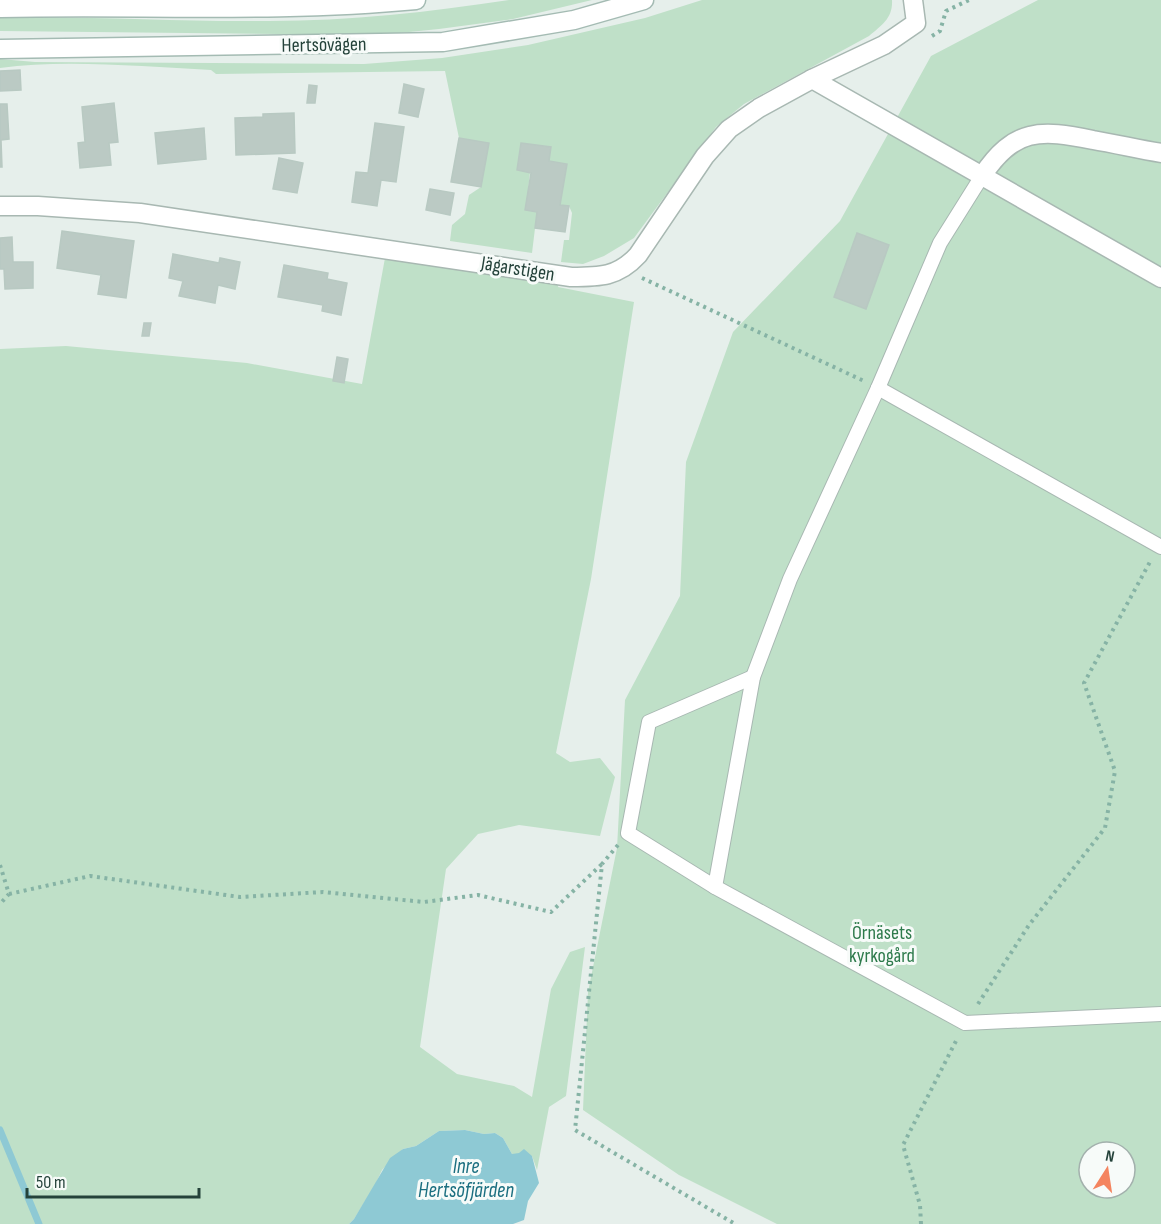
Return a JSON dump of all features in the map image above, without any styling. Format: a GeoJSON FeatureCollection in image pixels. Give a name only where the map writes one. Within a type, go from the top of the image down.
{"type":"FeatureCollection","features":[{"type":"Feature","properties":{"kind":"street","name":"Hertsövägen"},"geometry":{"type":"LineString","coordinates":[[0,8],[299,8],[358,6],[416,0]]}},
{"type":"Feature","properties":{"kind":"street","name":"Hertsövägen"},"geometry":{"type":"LineString","coordinates":[[0,49],[443,42],[574,20],[644,0]]}},
{"type":"Feature","properties":{"kind":"street"},"geometry":{"type":"LineString","coordinates":[[623,269],[638,255],[705,156],[722,136],[759,108],[812,79],[884,45],[916,23],[914,0]]}},
{"type":"Feature","properties":{"kind":"street"},"geometry":{"type":"LineString","coordinates":[[812,79],[1161,278]]}},
{"type":"Feature","properties":{"kind":"street"},"geometry":{"type":"LineString","coordinates":[[982,176],[995,157],[1011,143],[1043,133],[1080,137],[1161,153]]}},
{"type":"Feature","properties":{"kind":"street","name":"Jägarstigen"},"geometry":{"type":"LineString","coordinates":[[0,206],[38,206],[140,213],[571,276],[609,275],[623,269]]}},
{"type":"Feature","properties":{"kind":"lane"},"geometry":{"type":"LineString","coordinates":[[715,887],[753,677],[790,579],[878,388],[940,243],[982,176]]}},
{"type":"Feature","properties":{"kind":"lane"},"geometry":{"type":"LineString","coordinates":[[878,388],[1160,546]]}},
{"type":"Feature","properties":{"kind":"lane"},"geometry":{"type":"LineString","coordinates":[[753,677],[649,722],[628,833],[715,887],[965,1023],[1161,1014]]}},
{"type":"Feature","properties":{"kind":"path"},"geometry":{"type":"LineString","coordinates":[[927,39],[940,32],[946,11],[969,0]]}},
{"type":"Feature","properties":{"kind":"path"},"geometry":{"type":"LineString","coordinates":[[623,269],[878,388]]}},
{"type":"Feature","properties":{"kind":"path"},"geometry":{"type":"LineString","coordinates":[[921,1224],[920,1205],[903,1145],[965,1023],[1029,925],[1105,828],[1115,771],[1084,683],[1160,546]]}},
{"type":"Feature","properties":{"kind":"path"},"geometry":{"type":"LineString","coordinates":[[0,904],[9,894],[90,876],[240,897],[323,892],[424,902],[478,895],[551,912],[602,864],[628,833]]}},
{"type":"Feature","properties":{"kind":"path"},"geometry":{"type":"LineString","coordinates":[[602,864],[575,1130],[735,1224]]}},
{"type":"Feature","properties":{"kind":"path"},"geometry":{"type":"LineString","coordinates":[[0,865],[9,894]]}},
{"type":"Feature","properties":{"kind":"green space"},"geometry":{"type":"Polygon","coordinates":[[[509,0],[592,0],[513,19],[379,35],[0,31],[0,18],[299,21],[390,15],[509,0]]]}},
{"type":"Feature","properties":{"kind":"green space"},"geometry":{"type":"Polygon","coordinates":[[[702,0],[892,0],[892,6],[889,16],[869,36],[744,104],[716,127],[634,238],[604,256],[583,264],[561,262],[564,240],[569,240],[572,213],[569,206],[560,205],[567,164],[549,161],[550,147],[521,143],[517,170],[530,172],[526,210],[537,212],[532,253],[450,241],[452,225],[465,214],[469,195],[481,187],[488,143],[459,138],[445,71],[216,74],[211,70],[78,64],[0,68],[0,59],[35,62],[364,64],[442,58],[528,45],[645,18],[702,0]]]}},
{"type":"Feature","properties":{"kind":"green space","name":"Örnäsets kyrkogård"},"geometry":{"type":"Polygon","coordinates":[[[1038,0],[1161,0],[1161,1224],[777,1224],[679,1175],[583,1110],[588,992],[617,848],[625,700],[680,596],[686,462],[733,332],[840,221],[931,56],[1038,0]]]}},
{"type":"Feature","properties":{"kind":"green space"},"geometry":{"type":"Polygon","coordinates":[[[387,247],[560,275],[558,287],[634,302],[591,579],[556,753],[570,762],[600,758],[615,777],[600,836],[519,825],[478,834],[446,869],[420,1047],[457,1074],[514,1086],[532,1097],[551,989],[570,952],[585,947],[566,1096],[549,1107],[537,1170],[532,1156],[512,1154],[503,1138],[495,1133],[484,1134],[465,1130],[439,1131],[416,1146],[403,1149],[382,1170],[374,1187],[349,1224],[0,1224],[0,349],[66,346],[247,363],[362,384],[387,247]]]}},
{"type":"Feature","properties":{"kind":"water","name":"Inre Hertsöfjärden"},"geometry":{"type":"Polygon","coordinates":[[[465,1130],[484,1134],[495,1133],[503,1138],[512,1154],[524,1149],[532,1156],[539,1183],[528,1201],[524,1220],[513,1224],[349,1224],[390,1158],[403,1149],[416,1146],[439,1131],[465,1130]]]}},
{"type":"Feature","properties":{"kind":"building"},"geometry":{"type":"Polygon","coordinates":[[[20,70],[21,90],[0,91],[0,71],[20,70]]]}},
{"type":"Feature","properties":{"kind":"building"},"geometry":{"type":"Polygon","coordinates":[[[404,84],[424,89],[418,117],[399,113],[404,84]]]}},
{"type":"Feature","properties":{"kind":"building"},"geometry":{"type":"Polygon","coordinates":[[[309,85],[317,86],[315,103],[307,103],[309,85]]]}},
{"type":"Feature","properties":{"kind":"building"},"geometry":{"type":"Polygon","coordinates":[[[114,103],[118,142],[109,143],[111,165],[80,168],[78,143],[85,142],[82,107],[114,103]]]}},
{"type":"Feature","properties":{"kind":"building"},"geometry":{"type":"Polygon","coordinates":[[[0,104],[7,104],[9,139],[1,140],[2,167],[0,167],[0,104]]]}},
{"type":"Feature","properties":{"kind":"building"},"geometry":{"type":"Polygon","coordinates":[[[294,113],[295,153],[236,155],[235,118],[294,113]]]}},
{"type":"Feature","properties":{"kind":"building"},"geometry":{"type":"Polygon","coordinates":[[[375,123],[404,127],[396,182],[381,180],[377,206],[352,202],[356,172],[368,173],[375,123]]]}},
{"type":"Feature","properties":{"kind":"building"},"geometry":{"type":"Polygon","coordinates":[[[204,128],[206,159],[158,164],[155,133],[204,128]]]}},
{"type":"Feature","properties":{"kind":"building"},"geometry":{"type":"Polygon","coordinates":[[[459,138],[489,143],[481,187],[451,182],[459,138]]]}},
{"type":"Feature","properties":{"kind":"building"},"geometry":{"type":"Polygon","coordinates":[[[521,143],[551,147],[549,161],[567,164],[560,205],[569,206],[565,232],[535,228],[537,212],[525,210],[531,173],[517,170],[521,143]]]}},
{"type":"Feature","properties":{"kind":"building"},"geometry":{"type":"Polygon","coordinates":[[[279,158],[303,163],[297,193],[273,189],[279,158]]]}},
{"type":"Feature","properties":{"kind":"building"},"geometry":{"type":"Polygon","coordinates":[[[430,189],[454,193],[450,215],[426,210],[430,189]]]}},
{"type":"Feature","properties":{"kind":"building"},"geometry":{"type":"Polygon","coordinates":[[[62,231],[134,241],[126,298],[98,294],[101,275],[57,268],[62,231]]]}},
{"type":"Feature","properties":{"kind":"building"},"geometry":{"type":"Polygon","coordinates":[[[857,233],[889,245],[866,309],[834,297],[857,233]]]}},
{"type":"Feature","properties":{"kind":"building"},"geometry":{"type":"Polygon","coordinates":[[[12,237],[13,262],[33,262],[33,288],[5,289],[4,269],[0,269],[0,238],[12,237]]]}},
{"type":"Feature","properties":{"kind":"building"},"geometry":{"type":"Polygon","coordinates":[[[173,254],[219,263],[220,258],[240,262],[235,289],[218,285],[215,303],[179,296],[183,281],[169,278],[173,254]]]}},
{"type":"Feature","properties":{"kind":"building"},"geometry":{"type":"Polygon","coordinates":[[[284,265],[328,273],[327,279],[347,283],[341,315],[322,311],[323,305],[278,297],[284,265]]]}},
{"type":"Feature","properties":{"kind":"building"},"geometry":{"type":"Polygon","coordinates":[[[144,323],[151,323],[149,336],[142,336],[144,323]]]}},
{"type":"Feature","properties":{"kind":"building"},"geometry":{"type":"Polygon","coordinates":[[[337,357],[348,359],[344,383],[333,381],[337,357]]]}},
{"type":"Feature","properties":{"kind":"waterway"},"geometry":{"type":"LineString","coordinates":[[0,1130],[39,1224]]}}]}
